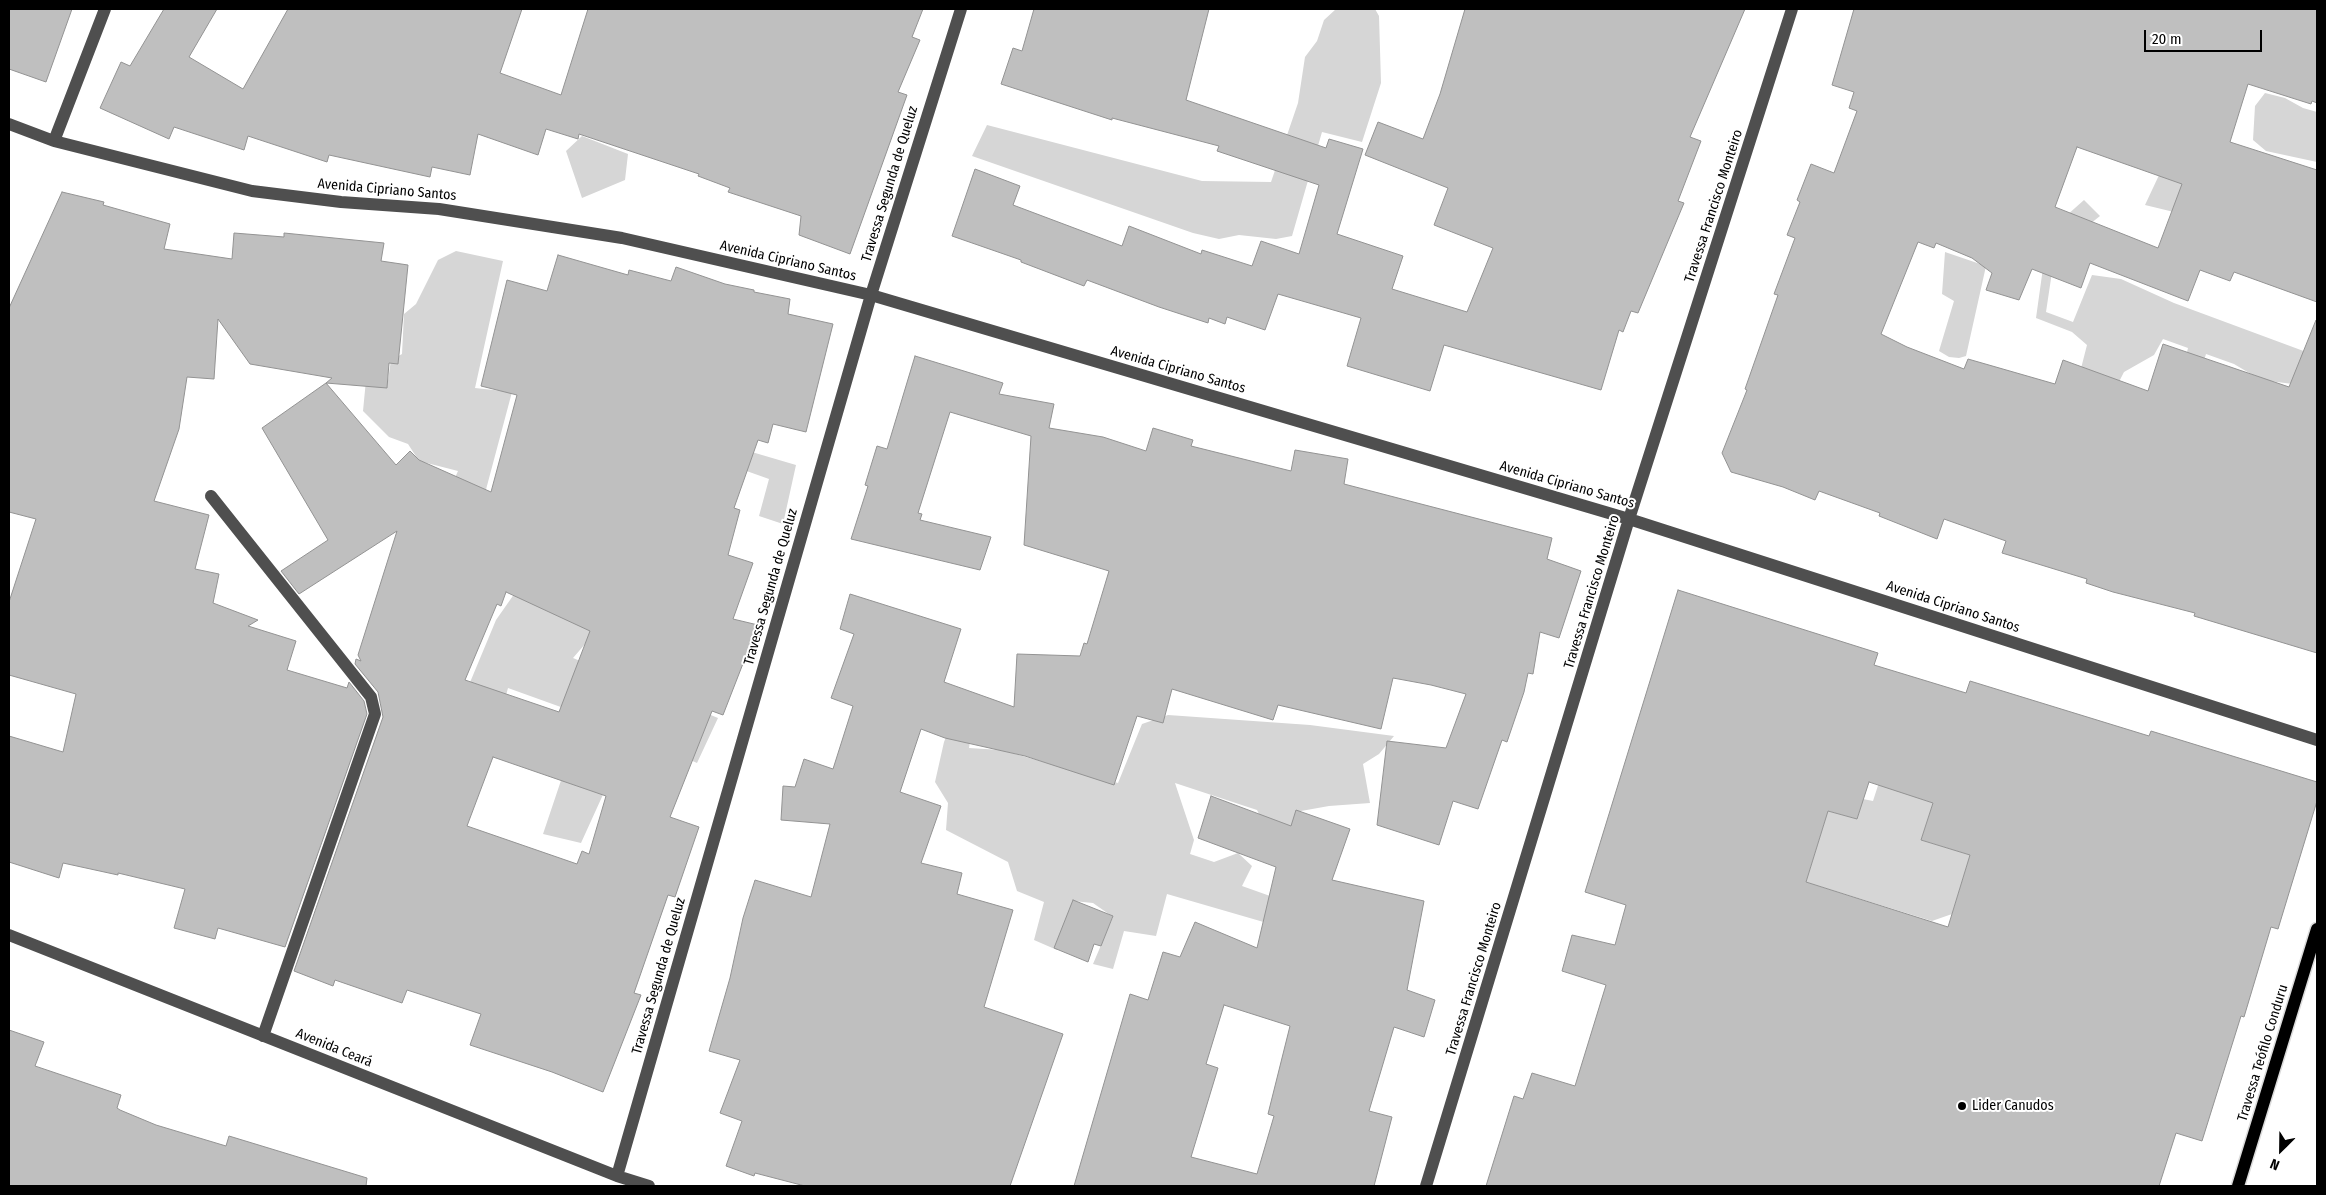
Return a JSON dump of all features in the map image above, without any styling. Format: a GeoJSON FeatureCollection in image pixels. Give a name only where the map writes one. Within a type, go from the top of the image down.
{"type":"FeatureCollection","features":[{"type":"Feature","properties":{"kind":"main road","name":"Travessa Teófilo Conduru"},"geometry":{"type":"LineString","coordinates":[[2238,1186],[2317,929]]}},
{"type":"Feature","properties":{"kind":"street"},"geometry":{"type":"LineString","coordinates":[[54,141],[105,9]]}},
{"type":"Feature","properties":{"kind":"street","name":"Travessa Segunda de Queluz"},"geometry":{"type":"LineString","coordinates":[[617,1176],[871,295],[961,9]]}},
{"type":"Feature","properties":{"kind":"street","name":"Travessa Francisco Monteiro"},"geometry":{"type":"LineString","coordinates":[[1426,1186],[1630,519],[1792,9]]}},
{"type":"Feature","properties":{"kind":"street","name":"Avenida Cipriano Santos"},"geometry":{"type":"LineString","coordinates":[[9,124],[54,141],[252,191],[341,202],[439,209],[622,238],[871,295],[1630,519],[2317,740]]}},
{"type":"Feature","properties":{"kind":"street"},"geometry":{"type":"LineString","coordinates":[[211,496],[371,697],[375,714],[263,1036]]}},
{"type":"Feature","properties":{"kind":"street","name":"Avenida Ceará"},"geometry":{"type":"LineString","coordinates":[[9,935],[617,1176],[649,1186]]}},
{"type":"Feature","properties":{"kind":"shaded area"},"geometry":{"type":"Polygon","coordinates":[[[1336,9],[1375,9],[1379,16],[1381,83],[1362,142],[1322,132],[1292,236],[1276,239],[1239,235],[1219,239],[1193,233],[972,156],[987,125],[1202,181],[1271,182],[1298,103],[1305,57],[1317,41],[1324,20],[1336,9]]]}},
{"type":"Feature","properties":{"kind":"shaded area"},"geometry":{"type":"Polygon","coordinates":[[[2265,93],[2285,98],[2303,108],[2317,112],[2317,162],[2266,151],[2253,140],[2255,106],[2265,93]]]}},
{"type":"Feature","properties":{"kind":"shaded area"},"geometry":{"type":"Polygon","coordinates":[[[582,136],[628,154],[625,180],[582,198],[566,151],[582,136]]]}},
{"type":"Feature","properties":{"kind":"shaded area"},"geometry":{"type":"Polygon","coordinates":[[[2160,173],[2195,183],[2211,221],[2145,205],[2160,173]]]}},
{"type":"Feature","properties":{"kind":"shaded area"},"geometry":{"type":"Polygon","coordinates":[[[2084,200],[2100,216],[2055,252],[2046,312],[2073,322],[2092,275],[2121,279],[2174,303],[2317,356],[2317,387],[2261,380],[2234,364],[2206,354],[2167,486],[2155,480],[2188,348],[2163,339],[2154,355],[2124,372],[2096,427],[2076,388],[2087,345],[2072,332],[2036,318],[2048,232],[2084,200]]]}},
{"type":"Feature","properties":{"kind":"shaded area"},"geometry":{"type":"Polygon","coordinates":[[[456,251],[503,261],[475,388],[512,392],[484,497],[450,489],[458,471],[419,461],[408,444],[389,437],[363,411],[366,380],[387,387],[391,360],[402,354],[404,314],[416,304],[438,260],[456,251]]]}},
{"type":"Feature","properties":{"kind":"shaded area"},"geometry":{"type":"Polygon","coordinates":[[[1945,252],[1986,266],[1966,356],[1959,358],[1949,357],[1939,351],[1954,301],[1942,294],[1945,252]]]}},
{"type":"Feature","properties":{"kind":"shaded area"},"geometry":{"type":"Polygon","coordinates":[[[660,425],[796,465],[783,524],[759,516],[769,479],[682,448],[660,425]]]}},
{"type":"Feature","properties":{"kind":"shaded area"},"geometry":{"type":"Polygon","coordinates":[[[517,590],[617,607],[573,658],[718,718],[697,763],[631,733],[581,843],[543,834],[583,715],[508,688],[501,714],[466,692],[496,620],[517,590]]]}},
{"type":"Feature","properties":{"kind":"shaded area"},"geometry":{"type":"Polygon","coordinates":[[[976,701],[969,748],[1001,750],[1118,783],[1142,724],[1168,715],[1310,725],[1394,736],[1379,754],[1363,764],[1370,803],[1329,806],[1301,811],[1291,837],[1268,832],[1257,810],[1175,783],[1194,840],[1190,854],[1214,862],[1238,853],[1252,866],[1242,886],[1301,907],[1298,932],[1167,894],[1156,936],[1124,931],[1113,969],[1093,964],[1113,917],[1093,903],[1073,901],[1057,950],[1034,940],[1044,902],[1017,891],[1008,862],[946,830],[948,803],[935,782],[944,742],[958,707],[976,701]]]}},
{"type":"Feature","properties":{"kind":"shaded area"},"geometry":{"type":"Polygon","coordinates":[[[1883,770],[1911,779],[1907,794],[1933,803],[1921,840],[1970,855],[1952,914],[1932,921],[1806,882],[1828,811],[1857,819],[1863,799],[1873,801],[1883,770]]]}},
{"type":"Feature","properties":{"kind":"building"},"geometry":{"type":"Polygon","coordinates":[[[9,9],[72,9],[46,82],[9,69],[9,9]]]}},
{"type":"Feature","properties":{"kind":"building"},"geometry":{"type":"Polygon","coordinates":[[[164,9],[217,9],[189,57],[243,89],[288,9],[522,9],[500,73],[561,95],[588,9],[923,9],[912,37],[920,40],[898,92],[907,95],[850,254],[799,235],[801,216],[728,192],[730,188],[698,176],[699,174],[579,134],[578,139],[546,129],[538,155],[478,134],[470,175],[432,167],[430,177],[329,155],[327,162],[248,136],[244,150],[174,127],[169,139],[100,108],[121,62],[130,66],[164,9]]]}},
{"type":"Feature","properties":{"kind":"building"},"geometry":{"type":"Polygon","coordinates":[[[1034,9],[1209,9],[1186,100],[1326,148],[1329,139],[1363,149],[1337,234],[1403,256],[1392,289],[1467,312],[1493,248],[1434,225],[1448,188],[1365,155],[1378,122],[1423,139],[1440,94],[1465,9],[1745,9],[1690,137],[1701,141],[1678,201],[1684,203],[1638,313],[1631,311],[1623,332],[1619,330],[1601,390],[1444,345],[1430,391],[1347,366],[1361,318],[1278,294],[1265,330],[1227,317],[1225,324],[1209,318],[1208,323],[1087,280],[1084,286],[1021,262],[1021,260],[952,236],[975,169],[1020,186],[1013,205],[1122,246],[1129,226],[1201,254],[1202,250],[1252,266],[1261,241],[1299,254],[1319,185],[1217,151],[1219,146],[1112,118],[1112,120],[1001,84],[1013,48],[1022,51],[1034,9]]]}},
{"type":"Feature","properties":{"kind":"building"},"geometry":{"type":"Polygon","coordinates":[[[1854,9],[2317,9],[2317,103],[2312,101],[2311,104],[2248,84],[2230,142],[2317,170],[2317,302],[2234,272],[2230,281],[2200,270],[2188,301],[2090,263],[2081,288],[2032,269],[2019,300],[1986,290],[1992,273],[1972,258],[1936,243],[1934,248],[1918,242],[1881,334],[1907,347],[1964,369],[1968,359],[2055,384],[2063,360],[2148,391],[2163,344],[2289,387],[2316,320],[2317,653],[2194,616],[2195,613],[2113,592],[2086,583],[2087,579],[2002,553],[2006,541],[1944,519],[1937,539],[1879,516],[1880,513],[1819,491],[1815,500],[1783,487],[1731,472],[1722,453],[1747,390],[1745,389],[1778,295],[1774,294],[1795,238],[1787,235],[1800,202],[1797,200],[1811,164],[1834,173],[1857,111],[1849,108],[1854,92],[1832,85],[1854,9]],[[2077,147],[2055,207],[2158,248],[2182,184],[2077,147]]]}},
{"type":"Feature","properties":{"kind":"building"},"geometry":{"type":"Polygon","coordinates":[[[62,192],[104,202],[103,205],[170,224],[164,249],[232,259],[234,233],[284,237],[284,233],[384,243],[381,261],[408,265],[398,364],[389,363],[387,388],[326,383],[332,378],[250,364],[218,319],[214,379],[187,377],[179,429],[154,501],[209,515],[195,569],[219,574],[213,603],[258,620],[248,626],[296,641],[287,670],[347,688],[349,682],[364,701],[367,714],[285,947],[218,928],[215,939],[174,928],[185,889],[118,873],[118,875],[63,863],[59,878],[9,862],[9,736],[63,752],[76,694],[9,675],[9,602],[36,519],[9,512],[9,308],[62,192]]]}},
{"type":"Feature","properties":{"kind":"building"},"geometry":{"type":"Polygon","coordinates":[[[558,255],[628,275],[629,270],[671,281],[676,267],[725,284],[790,299],[788,314],[833,324],[806,432],[773,424],[768,443],[758,440],[734,508],[740,510],[728,555],[753,563],[733,619],[758,625],[723,715],[712,711],[670,817],[699,827],[675,897],[668,895],[634,993],[641,995],[603,1092],[552,1072],[470,1045],[481,1014],[407,990],[402,1003],[335,980],[333,986],[294,971],[383,717],[378,692],[355,664],[356,659],[361,661],[358,655],[397,531],[299,594],[281,571],[328,540],[262,428],[326,383],[396,465],[410,451],[419,460],[491,492],[517,395],[481,386],[507,280],[547,291],[558,255]],[[506,592],[501,606],[497,604],[465,680],[559,712],[590,631],[506,592]],[[493,757],[467,826],[577,864],[582,851],[589,854],[606,796],[493,757]]]}},
{"type":"Feature","properties":{"kind":"building"},"geometry":{"type":"Polygon","coordinates":[[[915,356],[1003,383],[999,394],[1054,404],[1049,428],[1103,437],[1146,451],[1153,428],[1193,440],[1191,446],[1291,471],[1295,450],[1348,459],[1344,484],[1552,538],[1547,559],[1581,571],[1559,638],[1540,632],[1533,674],[1528,673],[1524,692],[1507,742],[1502,740],[1478,809],[1453,801],[1439,845],[1377,825],[1387,741],[1446,748],[1466,694],[1431,685],[1393,678],[1381,729],[1278,705],[1273,720],[1172,689],[1163,723],[1137,716],[1114,785],[1025,756],[945,738],[921,729],[900,792],[941,806],[921,863],[962,873],[957,894],[1013,910],[984,1007],[1063,1034],[1010,1186],[805,1186],[755,1173],[754,1176],[726,1166],[742,1121],[720,1113],[740,1060],[709,1051],[730,978],[743,918],[755,880],[811,897],[830,824],[781,820],[783,786],[795,787],[804,759],[833,769],[853,706],[831,698],[854,634],[840,629],[850,594],[961,629],[944,682],[1014,707],[1017,654],[1080,656],[1084,643],[1087,644],[1109,571],[1024,545],[1031,436],[950,412],[918,513],[922,514],[920,520],[991,537],[980,570],[851,539],[868,486],[865,485],[877,446],[887,449],[915,356]]]}},
{"type":"Feature","properties":{"kind":"building"},"geometry":{"type":"Polygon","coordinates":[[[1678,590],[1878,653],[1874,665],[1966,693],[1970,681],[2149,736],[2151,731],[2317,782],[2317,801],[2278,929],[2271,927],[2244,1017],[2241,1016],[2202,1141],[2176,1133],[2159,1186],[1486,1186],[1514,1096],[1523,1099],[1532,1073],[1575,1086],[1606,985],[1562,971],[1572,935],[1615,945],[1626,905],[1585,892],[1678,590]],[[1869,782],[1857,819],[1828,811],[1806,882],[1948,927],[1970,855],[1921,840],[1933,803],[1869,782]]]}},
{"type":"Feature","properties":{"kind":"building"},"geometry":{"type":"Polygon","coordinates":[[[1211,796],[1291,826],[1296,810],[1350,829],[1332,880],[1424,901],[1407,990],[1435,1000],[1424,1037],[1394,1027],[1369,1111],[1392,1117],[1374,1186],[1074,1186],[1130,994],[1148,1000],[1163,952],[1180,957],[1195,922],[1257,948],[1276,867],[1198,838],[1211,796]],[[1224,1005],[1206,1064],[1218,1068],[1191,1157],[1257,1174],[1274,1116],[1268,1114],[1290,1026],[1224,1005]]]}},
{"type":"Feature","properties":{"kind":"building"},"geometry":{"type":"Polygon","coordinates":[[[1073,900],[1113,916],[1101,946],[1094,944],[1088,962],[1054,948],[1073,900]]]}},
{"type":"Feature","properties":{"kind":"building"},"geometry":{"type":"Polygon","coordinates":[[[9,1030],[44,1042],[35,1066],[121,1095],[117,1108],[120,1110],[156,1125],[226,1146],[229,1136],[367,1178],[366,1186],[9,1186],[9,1030]]]}},
{"type":"Feature","properties":{"kind":"place","name":"Lider Canudos"},"geometry":{"type":"Point","coordinates":[1962,1106]}}]}
